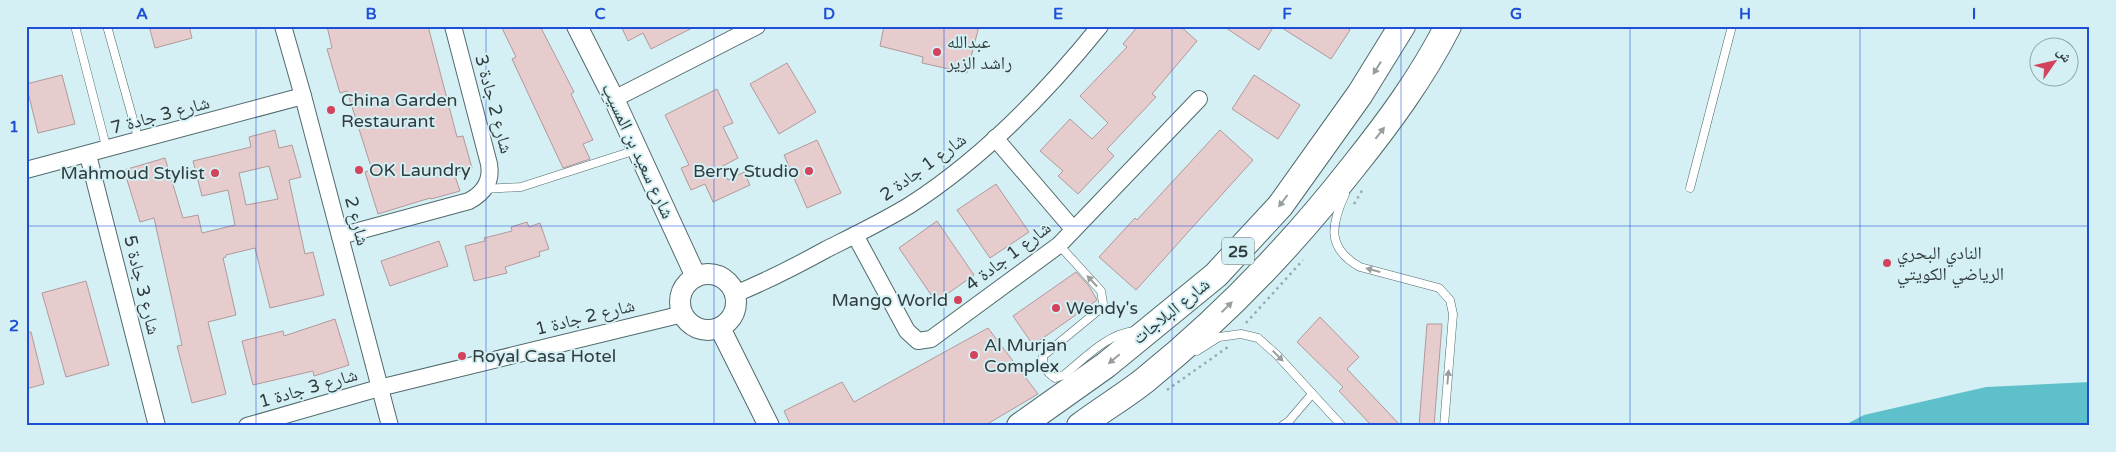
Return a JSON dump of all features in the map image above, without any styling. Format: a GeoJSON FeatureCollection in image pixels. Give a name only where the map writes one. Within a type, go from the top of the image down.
{"type":"FeatureCollection","features":[{"type":"Feature","properties":{"kind":"main road","name":"شارع البلاجات"},"geometry":{"type":"LineString","coordinates":[[1080,426],[1143,381],[1216,318],[1296,236],[1363,155],[1405,99],[1448,26]]}},
{"type":"Feature","properties":{"kind":"main road","name":"شارع البلاجات"},"geometry":{"type":"LineString","coordinates":[[1020,426],[1106,365],[1216,275],[1280,206],[1360,94],[1393,32]]}},
{"type":"Feature","properties":{"kind":"street","name":"شارع 2"},"geometry":{"type":"LineString","coordinates":[[283,26],[304,96],[390,426]]}},
{"type":"Feature","properties":{"kind":"street","name":"شارع 2 جادة 3"},"geometry":{"type":"LineString","coordinates":[[453,26],[489,164],[490,177],[484,189]]}},
{"type":"Feature","properties":{"kind":"street","name":"شارع سعيد بن المسيب"},"geometry":{"type":"LineString","coordinates":[[577,26],[614,99],[696,277]]}},
{"type":"Feature","properties":{"kind":"street"},"geometry":{"type":"LineString","coordinates":[[614,99],[757,26]]}},
{"type":"Feature","properties":{"kind":"street","name":"شارع 1 جادة 2"},"geometry":{"type":"LineString","coordinates":[[735,294],[769,281],[910,205],[954,173],[1040,96],[1100,26]]}},
{"type":"Feature","properties":{"kind":"street","name":"شارع 3 جادة 7"},"geometry":{"type":"LineString","coordinates":[[26,170],[107,150],[304,96]]}},
{"type":"Feature","properties":{"kind":"street","name":"شارع 1 جادة 4"},"geometry":{"type":"LineString","coordinates":[[855,235],[907,331],[918,342],[931,339],[1059,245],[1199,99]]}},
{"type":"Feature","properties":{"kind":"street","name":"شارع 1 جادة 4"},"geometry":{"type":"LineString","coordinates":[[995,138],[1074,230]]}},
{"type":"Feature","properties":{"kind":"street","name":"شارع 3 جادة 5"},"geometry":{"type":"LineString","coordinates":[[88,155],[157,426]]}},
{"type":"Feature","properties":{"kind":"street"},"geometry":{"type":"LineString","coordinates":[[340,236],[469,200],[484,189]]}},
{"type":"Feature","properties":{"kind":"street"},"geometry":{"type":"LineString","coordinates":[[712,274],[720,277],[726,281],[735,294],[736,302],[732,317],[720,328],[713,330],[698,329],[686,320],[683,314],[680,300],[682,292],[690,281],[696,277],[712,274]]}},
{"type":"Feature","properties":{"kind":"street","name":"شارع 2 جادة 1"},"geometry":{"type":"LineString","coordinates":[[380,388],[683,314]]}},
{"type":"Feature","properties":{"kind":"street"},"geometry":{"type":"LineString","coordinates":[[720,328],[769,426]]}},
{"type":"Feature","properties":{"kind":"street","name":"شارع 3 جادة 1"},"geometry":{"type":"LineString","coordinates":[[247,426],[266,423],[380,388]]}},
{"type":"Feature","properties":{"kind":"lane"},"geometry":{"type":"LineString","coordinates":[[75,26],[107,150]]}},
{"type":"Feature","properties":{"kind":"lane"},"geometry":{"type":"LineString","coordinates":[[107,26],[139,141]]}},
{"type":"Feature","properties":{"kind":"lane"},"geometry":{"type":"LineString","coordinates":[[1690,188],[1732,26]]}},
{"type":"Feature","properties":{"kind":"lane"},"geometry":{"type":"LineString","coordinates":[[484,189],[521,187],[637,150]]}},
{"type":"Feature","properties":{"kind":"lane"},"geometry":{"type":"LineString","coordinates":[[1363,155],[1334,218],[1334,236],[1348,260],[1360,267],[1439,288],[1450,300],[1453,314],[1444,426]]}},
{"type":"Feature","properties":{"kind":"lane"},"geometry":{"type":"LineString","coordinates":[[1059,245],[1101,291],[1103,302],[1100,309],[1043,356],[1043,364],[1048,373],[1055,378],[1064,375],[1110,338],[1122,332],[1149,330]]}},
{"type":"Feature","properties":{"kind":"lane"},"geometry":{"type":"LineString","coordinates":[[1143,381],[1219,337],[1241,334],[1258,338],[1278,355],[1342,426]]}},
{"type":"Feature","properties":{"kind":"lane"},"geometry":{"type":"LineString","coordinates":[[1282,426],[1289,421],[1312,394]]}},
{"type":"Feature","properties":{"kind":"water"},"geometry":{"type":"Polygon","coordinates":[[[2090,382],[2090,426],[1843,426],[1864,415],[1986,387],[2090,382]]]}},
{"type":"Feature","properties":{"kind":"building"},"geometry":{"type":"Polygon","coordinates":[[[149,26],[189,26],[192,38],[155,48],[149,26]]]}},
{"type":"Feature","properties":{"kind":"building"},"geometry":{"type":"Polygon","coordinates":[[[327,26],[428,26],[457,137],[463,136],[472,168],[454,173],[460,191],[378,214],[365,172],[372,170],[347,91],[340,93],[327,49],[332,48],[327,26]]]}},
{"type":"Feature","properties":{"kind":"building"},"geometry":{"type":"Polygon","coordinates":[[[501,26],[540,26],[574,92],[571,94],[593,140],[583,144],[590,159],[563,168],[512,59],[516,57],[501,26]]]}},
{"type":"Feature","properties":{"kind":"building"},"geometry":{"type":"Polygon","coordinates":[[[621,26],[696,26],[651,49],[643,33],[628,41],[621,26]]]}},
{"type":"Feature","properties":{"kind":"building","name":"عبدالله راشد الزير"},"geometry":{"type":"Polygon","coordinates":[[[884,26],[979,26],[967,73],[922,63],[923,57],[880,46],[884,26]]]}},
{"type":"Feature","properties":{"kind":"building"},"geometry":{"type":"Polygon","coordinates":[[[1138,26],[1180,26],[1197,41],[1152,94],[1156,97],[1107,149],[1114,156],[1078,194],[1058,176],[1063,171],[1040,151],[1070,119],[1092,139],[1108,123],[1080,96],[1127,47],[1123,44],[1138,26]]]}},
{"type":"Feature","properties":{"kind":"building"},"geometry":{"type":"Polygon","coordinates":[[[1223,26],[1274,26],[1259,50],[1223,26]]]}},
{"type":"Feature","properties":{"kind":"building"},"geometry":{"type":"Polygon","coordinates":[[[1279,26],[1344,26],[1350,30],[1331,59],[1279,26]]]}},
{"type":"Feature","properties":{"kind":"building"},"geometry":{"type":"Polygon","coordinates":[[[787,63],[816,112],[779,134],[750,84],[787,63]]]}},
{"type":"Feature","properties":{"kind":"building"},"geometry":{"type":"Polygon","coordinates":[[[62,75],[75,124],[38,133],[26,84],[62,75]]]}},
{"type":"Feature","properties":{"kind":"building"},"geometry":{"type":"Polygon","coordinates":[[[1254,75],[1300,105],[1278,139],[1232,109],[1254,75]]]}},
{"type":"Feature","properties":{"kind":"building"},"geometry":{"type":"Polygon","coordinates":[[[717,89],[733,123],[723,127],[738,158],[721,167],[728,180],[744,172],[750,185],[713,202],[705,184],[691,190],[681,168],[689,165],[665,115],[717,89]]]}},
{"type":"Feature","properties":{"kind":"building"},"geometry":{"type":"Polygon","coordinates":[[[275,130],[279,148],[292,145],[301,177],[289,180],[305,254],[313,252],[324,295],[270,308],[255,248],[226,255],[223,258],[236,315],[208,322],[226,394],[192,403],[177,346],[182,345],[154,218],[140,222],[124,170],[165,158],[183,218],[198,215],[202,233],[235,225],[228,190],[202,196],[193,161],[251,147],[249,137],[275,130]],[[269,166],[239,173],[246,205],[278,199],[269,166]]]}},
{"type":"Feature","properties":{"kind":"building"},"geometry":{"type":"Polygon","coordinates":[[[1220,130],[1253,160],[1136,290],[1099,257],[1135,218],[1137,220],[1220,130]]]}},
{"type":"Feature","properties":{"kind":"building"},"geometry":{"type":"Polygon","coordinates":[[[817,140],[841,193],[807,208],[784,155],[817,140]]]}},
{"type":"Feature","properties":{"kind":"building"},"geometry":{"type":"Polygon","coordinates":[[[996,184],[1029,232],[990,258],[957,210],[996,184]]]}},
{"type":"Feature","properties":{"kind":"building"},"geometry":{"type":"Polygon","coordinates":[[[937,221],[974,275],[936,302],[899,248],[937,221]]]}},
{"type":"Feature","properties":{"kind":"building"},"geometry":{"type":"Polygon","coordinates":[[[527,222],[529,227],[540,223],[549,249],[539,252],[540,256],[505,267],[507,273],[474,281],[465,246],[485,241],[484,238],[512,231],[511,227],[527,222]]]}},
{"type":"Feature","properties":{"kind":"building"},"geometry":{"type":"Polygon","coordinates":[[[439,241],[448,266],[390,286],[381,261],[439,241]]]}},
{"type":"Feature","properties":{"kind":"building","name":"Wendy's"},"geometry":{"type":"Polygon","coordinates":[[[1076,272],[1089,286],[1097,300],[1033,345],[1013,316],[1076,272]]]}},
{"type":"Feature","properties":{"kind":"building"},"geometry":{"type":"Polygon","coordinates":[[[86,281],[109,365],[66,377],[42,293],[86,281]]]}},
{"type":"Feature","properties":{"kind":"building"},"geometry":{"type":"Polygon","coordinates":[[[1320,317],[1359,357],[1347,369],[1401,426],[1372,426],[1339,391],[1343,387],[1297,342],[1320,317]]]}},
{"type":"Feature","properties":{"kind":"building"},"geometry":{"type":"Polygon","coordinates":[[[335,319],[349,365],[314,376],[313,371],[253,385],[242,341],[283,331],[284,336],[335,319]]]}},
{"type":"Feature","properties":{"kind":"building"},"geometry":{"type":"Polygon","coordinates":[[[1427,324],[1442,324],[1434,426],[1419,426],[1427,324]]]}},
{"type":"Feature","properties":{"kind":"building","name":"Al Murjan Complex"},"geometry":{"type":"Polygon","coordinates":[[[988,328],[1038,394],[984,426],[791,426],[784,411],[842,382],[854,402],[988,328]]]}},
{"type":"Feature","properties":{"kind":"building"},"geometry":{"type":"Polygon","coordinates":[[[26,332],[31,332],[44,384],[26,389],[26,332]]]}},
{"type":"Feature","properties":{"kind":"place","name":"عبدالله راشد الزير"},"geometry":{"type":"Point","coordinates":[937,52]}},
{"type":"Feature","properties":{"kind":"place","name":"China Garden Restaurant"},"geometry":{"type":"Point","coordinates":[331,110]}},
{"type":"Feature","properties":{"kind":"place","name":"OK Laundry"},"geometry":{"type":"Point","coordinates":[359,170]}},
{"type":"Feature","properties":{"kind":"place","name":"Berry Studio"},"geometry":{"type":"Point","coordinates":[809,171]}},
{"type":"Feature","properties":{"kind":"place","name":"Mahmoud Stylist"},"geometry":{"type":"Point","coordinates":[215,173]}},
{"type":"Feature","properties":{"kind":"place","name":"النادي البحري الرياضي الكويتي"},"geometry":{"type":"Point","coordinates":[1887,263]}},
{"type":"Feature","properties":{"kind":"place","name":"Mango World"},"geometry":{"type":"Point","coordinates":[958,300]}},
{"type":"Feature","properties":{"kind":"place","name":"Wendy's"},"geometry":{"type":"Point","coordinates":[1056,308]}},
{"type":"Feature","properties":{"kind":"place","name":"Al Murjan Complex"},"geometry":{"type":"Point","coordinates":[974,355]}},
{"type":"Feature","properties":{"kind":"place","name":"Royal Casa Hotel"},"geometry":{"type":"Point","coordinates":[462,356]}}]}
